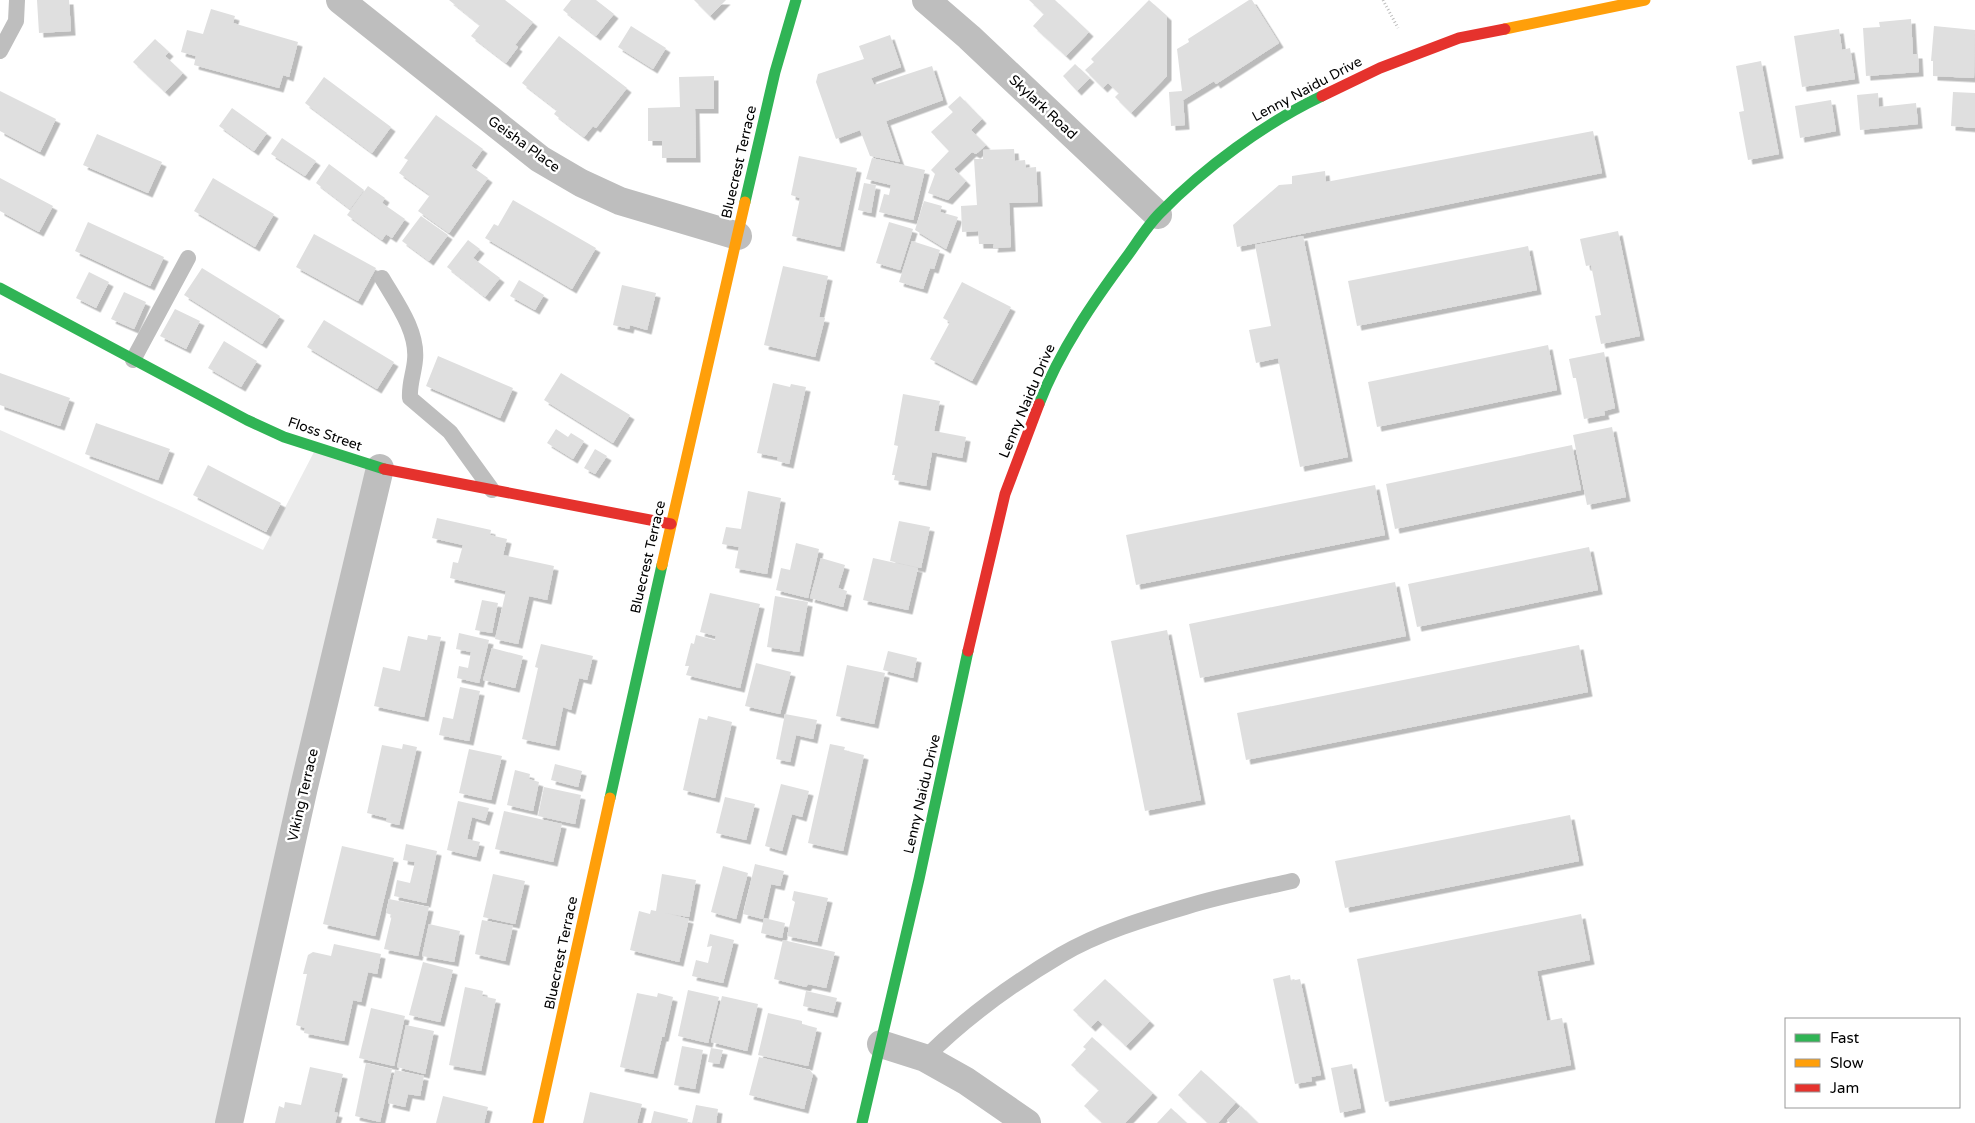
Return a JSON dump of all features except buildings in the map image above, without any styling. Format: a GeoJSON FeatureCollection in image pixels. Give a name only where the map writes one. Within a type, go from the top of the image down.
{"type":"FeatureCollection","features":[{"type":"Feature","properties":{"kind":"street","name":"Geisha Place"},"geometry":{"type":"LineString","coordinates":[[340,0],[540,160],[581,183],[620,201],[738,236]]}},
{"type":"Feature","properties":{"kind":"street","name":"Bluecrest Terrace"},"geometry":{"type":"LineString","coordinates":[[538,1123],[774,72],[796,0]]}},
{"type":"Feature","properties":{"kind":"street","name":"Skylark Road"},"geometry":{"type":"LineString","coordinates":[[926,0],[969,37],[1158,215]]}},
{"type":"Feature","properties":{"kind":"street","name":"Lenny Naidu Drive"},"geometry":{"type":"LineString","coordinates":[[862,1123],[959,699],[979,600],[1005,494],[1044,392],[1064,350],[1102,290],[1158,215],[1178,195],[1232,150],[1305,104],[1412,54],[1460,38],[1645,0]]}},
{"type":"Feature","properties":{"kind":"street","name":"Floss Street"},"geometry":{"type":"LineString","coordinates":[[0,288],[247,420],[284,437],[380,468],[671,524]]}},
{"type":"Feature","properties":{"kind":"street","name":"Viking Terrace"},"geometry":{"type":"LineString","coordinates":[[229,1123],[304,787],[380,468]]}},
{"type":"Feature","properties":{"kind":"street"},"geometry":{"type":"LineString","coordinates":[[881,1044],[925,1058],[966,1080],[1027,1123]]}},
{"type":"Feature","properties":{"kind":"lane"},"geometry":{"type":"LineString","coordinates":[[0,52],[16,21],[17,0]]}},
{"type":"Feature","properties":{"kind":"lane"},"geometry":{"type":"LineString","coordinates":[[133,360],[188,258]]}},
{"type":"Feature","properties":{"kind":"lane"},"geometry":{"type":"LineString","coordinates":[[382,278],[414,340],[415,360],[409,387],[410,398],[450,432],[492,490]]}},
{"type":"Feature","properties":{"kind":"lane"},"geometry":{"type":"LineString","coordinates":[[925,1058],[948,1035],[999,996],[1062,955],[1108,933],[1186,907],[1292,881]]}},
{"type":"Feature","properties":{"kind":"shaded area"},"geometry":{"type":"Polygon","coordinates":[[[0,430],[263,550],[314,452],[379,468],[225,1123],[0,1123],[0,430]]]}},
{"type":"Feature","properties":{"kind":"traffic: fast"},"geometry":{"type":"LineString","coordinates":[[745,202],[775,72],[796,0]]}},
{"type":"Feature","properties":{"kind":"traffic: fast"},"geometry":{"type":"LineString","coordinates":[[1039,404],[1047,384],[1078,327],[1143,233],[1156,218],[1177,196],[1236,148],[1279,119],[1322,96]]}},
{"type":"Feature","properties":{"kind":"traffic: fast"},"geometry":{"type":"LineString","coordinates":[[0,288],[247,420],[284,437],[384,469]]}},
{"type":"Feature","properties":{"kind":"traffic: fast"},"geometry":{"type":"LineString","coordinates":[[610,798],[662,565]]}},
{"type":"Feature","properties":{"kind":"traffic: fast"},"geometry":{"type":"LineString","coordinates":[[862,1123],[919,879],[968,651]]}},
{"type":"Feature","properties":{"kind":"traffic: slow"},"geometry":{"type":"LineString","coordinates":[[1505,29],[1645,0]]}},
{"type":"Feature","properties":{"kind":"traffic: slow"},"geometry":{"type":"LineString","coordinates":[[662,565],[745,202]]}},
{"type":"Feature","properties":{"kind":"traffic: slow"},"geometry":{"type":"LineString","coordinates":[[538,1123],[610,798]]}},
{"type":"Feature","properties":{"kind":"traffic: jam"},"geometry":{"type":"LineString","coordinates":[[1322,96],[1380,68],[1459,38],[1505,29]]}},
{"type":"Feature","properties":{"kind":"traffic: jam"},"geometry":{"type":"LineString","coordinates":[[968,651],[1005,494],[1039,404]]}},
{"type":"Feature","properties":{"kind":"traffic: jam"},"geometry":{"type":"LineString","coordinates":[[384,469],[671,524]]}}]}
